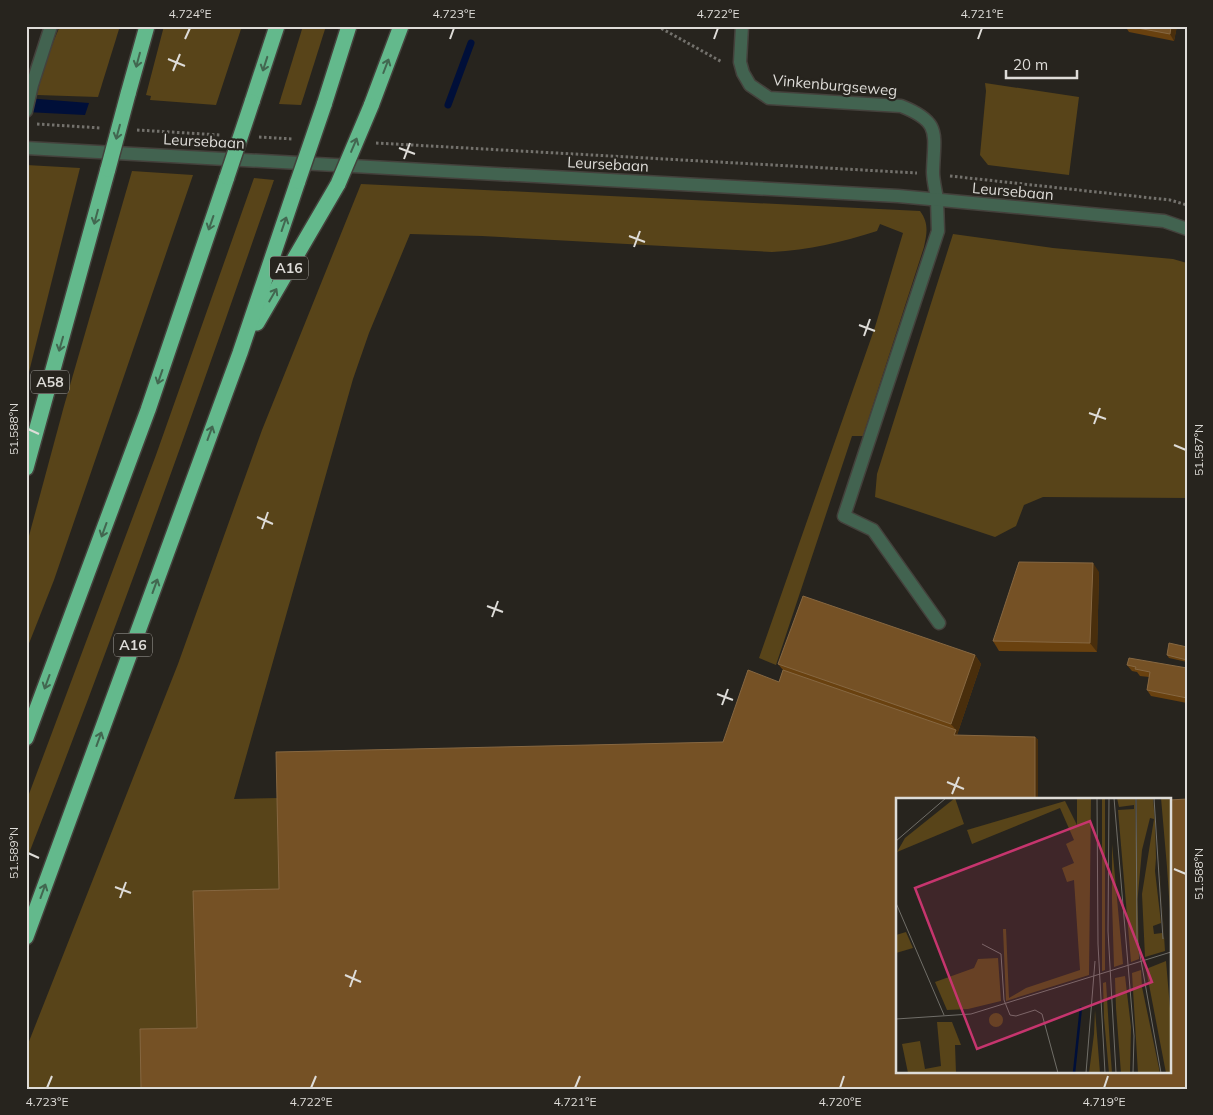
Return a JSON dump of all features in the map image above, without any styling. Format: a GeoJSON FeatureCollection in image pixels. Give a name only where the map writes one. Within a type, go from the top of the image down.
{"type":"FeatureCollection","features":[{"type":"Feature","properties":{"kind":"highway","name":"A58"},"geometry":{"type":"LineString","coordinates":[[26,468],[147,26]]}},
{"type":"Feature","properties":{"kind":"highway"},"geometry":{"type":"LineString","coordinates":[[26,738],[148,410],[277,26]]}},
{"type":"Feature","properties":{"kind":"highway","name":"A16"},"geometry":{"type":"LineString","coordinates":[[26,937],[240,353],[349,26]]}},
{"type":"Feature","properties":{"kind":"highway","name":"A16"},"geometry":{"type":"LineString","coordinates":[[240,353],[338,184],[371,106],[401,26]]}},
{"type":"Feature","properties":{"kind":"street"},"geometry":{"type":"LineString","coordinates":[[26,111],[51,26]]}},
{"type":"Feature","properties":{"kind":"street"},"geometry":{"type":"LineString","coordinates":[[742,26],[740,62],[743,72]]}},
{"type":"Feature","properties":{"kind":"street","name":"Vinkenburgseweg"},"geometry":{"type":"LineString","coordinates":[[743,72],[750,85],[770,98],[901,106],[919,113],[932,129],[936,142],[933,174],[937,200],[938,231],[844,516],[873,530],[939,623]]}},
{"type":"Feature","properties":{"kind":"street","name":"Leursebaan"},"geometry":{"type":"LineString","coordinates":[[26,148],[937,200],[1164,221],[1187,229]]}},
{"type":"Feature","properties":{"kind":"path"},"geometry":{"type":"LineString","coordinates":[[657,26],[743,72]]}},
{"type":"Feature","properties":{"kind":"path","name":"Leursebaan"},"geometry":{"type":"LineString","coordinates":[[729,163],[933,174],[1170,200],[1187,205]]}},
{"type":"Feature","properties":{"kind":"shaded area"},"geometry":{"type":"Polygon","coordinates":[[[60,26],[120,26],[98,97],[37,95],[41,77],[60,26]]]}},
{"type":"Feature","properties":{"kind":"shaded area"},"geometry":{"type":"Polygon","coordinates":[[[164,26],[242,26],[216,105],[150,100],[151,96],[146,95],[164,26]]]}},
{"type":"Feature","properties":{"kind":"shaded area"},"geometry":{"type":"Polygon","coordinates":[[[303,26],[326,26],[301,105],[279,104],[303,26]]]}},
{"type":"Feature","properties":{"kind":"shaded area"},"geometry":{"type":"Polygon","coordinates":[[[985,83],[1079,97],[1069,175],[988,165],[980,155],[986,91],[985,83]]]}},
{"type":"Feature","properties":{"kind":"shaded area"},"geometry":{"type":"Polygon","coordinates":[[[26,165],[80,168],[26,384],[26,165]]]}},
{"type":"Feature","properties":{"kind":"shaded area"},"geometry":{"type":"Polygon","coordinates":[[[132,171],[193,175],[54,580],[26,651],[26,547],[64,406],[132,171]]]}},
{"type":"Feature","properties":{"kind":"shaded area"},"geometry":{"type":"Polygon","coordinates":[[[254,178],[274,180],[153,522],[91,692],[26,861],[26,802],[156,455],[254,178]]]}},
{"type":"Feature","properties":{"kind":"shaded area"},"geometry":{"type":"Polygon","coordinates":[[[361,184],[920,211],[925,220],[926,233],[924,247],[863,436],[852,436],[776,665],[759,658],[875,327],[903,233],[880,224],[877,231],[851,239],[825,245],[772,252],[482,236],[410,234],[369,333],[353,379],[234,799],[279,798],[281,892],[199,1031],[143,1089],[26,1089],[26,1049],[178,664],[262,430],[361,184]]]}},
{"type":"Feature","properties":{"kind":"shaded area"},"geometry":{"type":"Polygon","coordinates":[[[953,234],[1053,248],[1173,259],[1187,263],[1187,498],[1043,497],[1024,505],[1016,526],[995,537],[875,497],[877,474],[953,234]]]}},
{"type":"Feature","properties":{"kind":"water"},"geometry":{"type":"Polygon","coordinates":[[[26,98],[89,103],[85,115],[26,112],[26,98]]]}},
{"type":"Feature","properties":{"kind":"building"},"geometry":{"type":"Polygon","coordinates":[[[1127,26],[1171,26],[1170,34],[1127,26]]]}},
{"type":"Feature","properties":{"kind":"building"},"geometry":{"type":"Polygon","coordinates":[[[1019,562],[1093,563],[1090,643],[993,641],[1019,562]]]}},
{"type":"Feature","properties":{"kind":"building"},"geometry":{"type":"Polygon","coordinates":[[[803,596],[975,655],[951,724],[778,664],[803,596]]]}},
{"type":"Feature","properties":{"kind":"building"},"geometry":{"type":"Polygon","coordinates":[[[1169,643],[1187,647],[1187,660],[1167,655],[1169,643]]]}},
{"type":"Feature","properties":{"kind":"building"},"geometry":{"type":"Polygon","coordinates":[[[1129,658],[1187,668],[1187,698],[1147,690],[1150,672],[1127,665],[1129,658]]]}},
{"type":"Feature","properties":{"kind":"building"},"geometry":{"type":"Polygon","coordinates":[[[748,670],[779,682],[783,670],[956,730],[954,735],[1035,737],[1035,798],[896,798],[896,1072],[1170,1072],[1170,800],[1187,799],[1187,1089],[141,1089],[140,1029],[197,1028],[193,891],[279,889],[276,752],[723,742],[748,670]]]}},
{"type":"Feature","properties":{"kind":"waterway"},"geometry":{"type":"LineString","coordinates":[[448,105],[471,43]]}}]}
